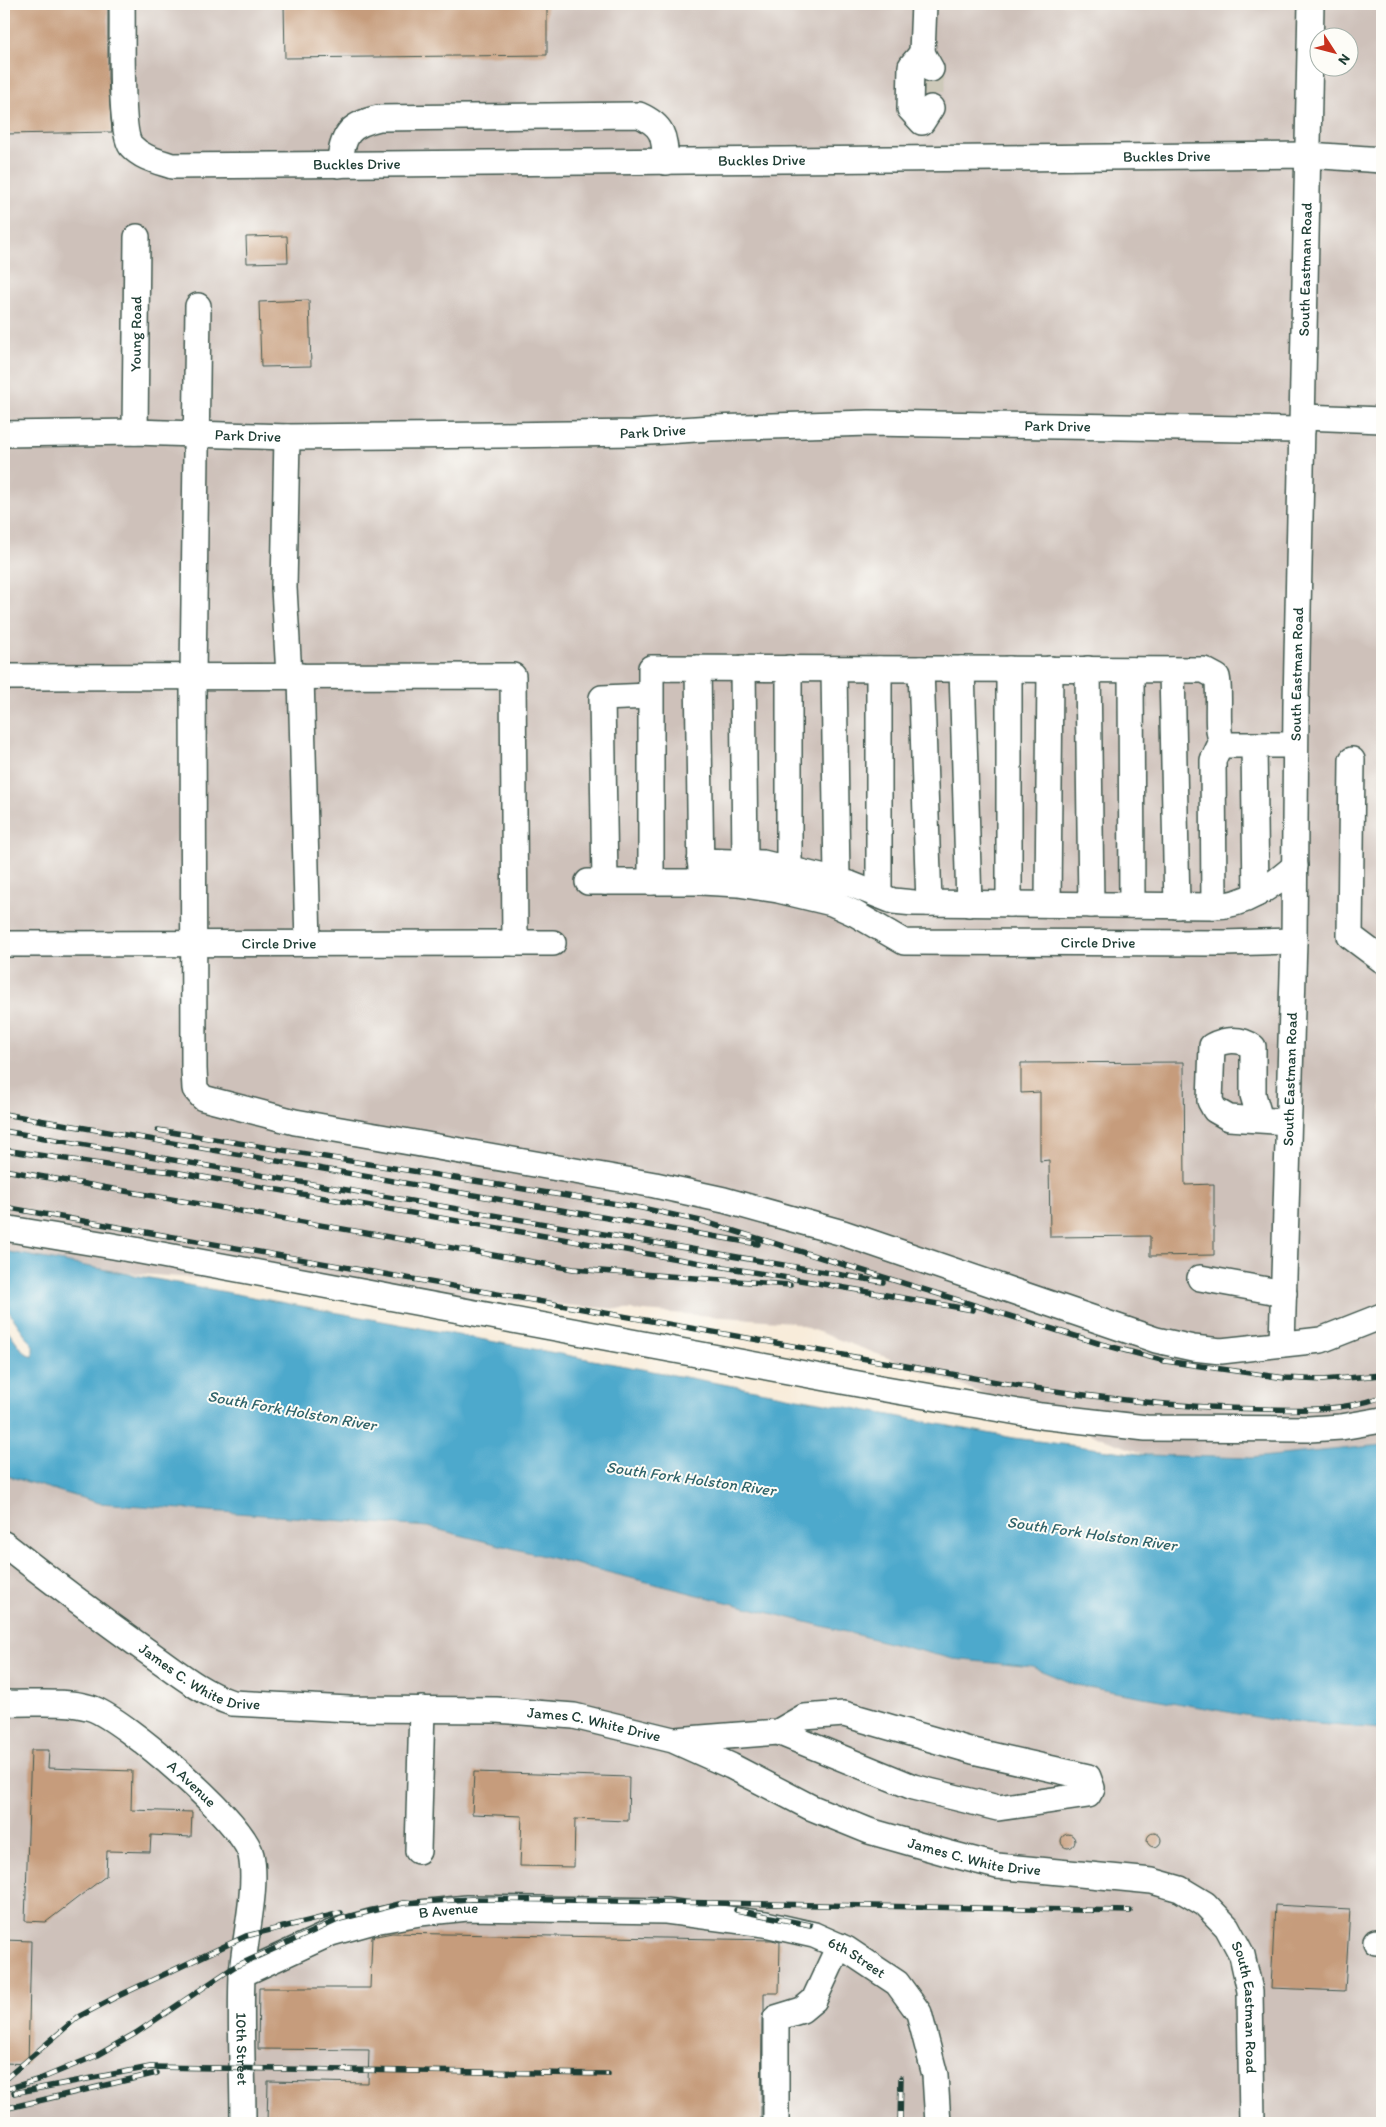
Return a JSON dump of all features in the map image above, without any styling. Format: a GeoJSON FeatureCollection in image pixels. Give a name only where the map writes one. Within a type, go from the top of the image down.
{"type":"FeatureCollection","features":[{"type":"Feature","properties":{"kind":"street","name":"Buckles Drive"},"geometry":{"type":"LineString","coordinates":[[122,4],[125,124],[130,144],[143,156],[172,166],[1308,155],[1382,160]]}},
{"type":"Feature","properties":{"kind":"street"},"geometry":{"type":"LineString","coordinates":[[921,159],[927,115],[910,109],[910,75],[911,66],[927,61],[924,4]]}},
{"type":"Feature","properties":{"kind":"street","name":"South Eastman Road"},"geometry":{"type":"LineString","coordinates":[[1282,1344],[1294,941],[1295,746],[1311,4]]}},
{"type":"Feature","properties":{"kind":"street"},"geometry":{"type":"LineString","coordinates":[[339,165],[342,143],[348,134],[360,122],[378,118],[639,115],[652,120],[662,131],[666,162]]}},
{"type":"Feature","properties":{"kind":"street","name":"Young Road"},"geometry":{"type":"LineString","coordinates":[[135,432],[137,237]]}},
{"type":"Feature","properties":{"kind":"street"},"geometry":{"type":"LineString","coordinates":[[198,306],[192,676],[195,944],[194,1079],[195,1089],[203,1098],[295,1122],[655,1184],[724,1200],[843,1233],[1156,1340],[1193,1348],[1221,1351],[1321,1340],[1382,1316]]}},
{"type":"Feature","properties":{"kind":"street","name":"Park Drive"},"geometry":{"type":"LineString","coordinates":[[4,434],[135,432],[287,437],[635,432],[869,423],[1303,424],[1382,420]]}},
{"type":"Feature","properties":{"kind":"street"},"geometry":{"type":"LineString","coordinates":[[287,437],[284,588],[295,676],[308,943]]}},
{"type":"Feature","properties":{"kind":"street"},"geometry":{"type":"LineString","coordinates":[[651,882],[651,668],[1204,670],[1217,677],[1219,686],[1219,731],[1222,741],[1213,760],[1214,906]]}},
{"type":"Feature","properties":{"kind":"street"},"geometry":{"type":"LineString","coordinates":[[698,668],[701,872]]}},
{"type":"Feature","properties":{"kind":"street"},"geometry":{"type":"LineString","coordinates":[[743,668],[745,862]]}},
{"type":"Feature","properties":{"kind":"street"},"geometry":{"type":"LineString","coordinates":[[789,668],[789,868]]}},
{"type":"Feature","properties":{"kind":"street"},"geometry":{"type":"LineString","coordinates":[[834,669],[837,880]]}},
{"type":"Feature","properties":{"kind":"street"},"geometry":{"type":"LineString","coordinates":[[879,669],[880,895]]}},
{"type":"Feature","properties":{"kind":"street"},"geometry":{"type":"LineString","coordinates":[[921,669],[929,903]]}},
{"type":"Feature","properties":{"kind":"street"},"geometry":{"type":"LineString","coordinates":[[962,669],[969,904]]}},
{"type":"Feature","properties":{"kind":"street"},"geometry":{"type":"LineString","coordinates":[[1009,669],[1009,904]]}},
{"type":"Feature","properties":{"kind":"street"},"geometry":{"type":"LineString","coordinates":[[1048,904],[1050,669]]}},
{"type":"Feature","properties":{"kind":"street"},"geometry":{"type":"LineString","coordinates":[[1088,669],[1091,905]]}},
{"type":"Feature","properties":{"kind":"street"},"geometry":{"type":"LineString","coordinates":[[1132,670],[1132,905]]}},
{"type":"Feature","properties":{"kind":"street"},"geometry":{"type":"LineString","coordinates":[[1172,670],[1177,906]]}},
{"type":"Feature","properties":{"kind":"street"},"geometry":{"type":"LineString","coordinates":[[4,677],[513,676],[515,943]]}},
{"type":"Feature","properties":{"kind":"street"},"geometry":{"type":"LineString","coordinates":[[650,696],[602,698],[596,882],[651,882],[745,862],[789,868],[837,880],[893,901],[969,904],[1228,906],[1268,888],[1295,866]]}},
{"type":"Feature","properties":{"kind":"street"},"geometry":{"type":"LineString","coordinates":[[1222,741],[1229,745],[1295,746]]}},
{"type":"Feature","properties":{"kind":"street"},"geometry":{"type":"LineString","coordinates":[[1254,745],[1256,894]]}},
{"type":"Feature","properties":{"kind":"street"},"geometry":{"type":"LineString","coordinates":[[1352,760],[1350,936],[1382,960]]}},
{"type":"Feature","properties":{"kind":"street","name":"Circle Drive"},"geometry":{"type":"LineString","coordinates":[[701,872],[738,884],[778,890],[832,903],[854,913],[904,942],[1224,943],[1294,941]]}},
{"type":"Feature","properties":{"kind":"street","name":"Circle Drive"},"geometry":{"type":"LineString","coordinates":[[4,944],[553,943]]}},
{"type":"Feature","properties":{"kind":"street"},"geometry":{"type":"LineString","coordinates":[[1260,1119],[1288,1122]]}},
{"type":"Feature","properties":{"kind":"street"},"geometry":{"type":"LineString","coordinates":[[4,1228],[123,1248],[774,1369],[1041,1416],[1146,1428],[1309,1429],[1341,1427],[1382,1420]]}},
{"type":"Feature","properties":{"kind":"street"},"geometry":{"type":"LineString","coordinates":[[1200,1278],[1284,1293]]}},
{"type":"Feature","properties":{"kind":"street","name":"James C. White Drive"},"geometry":{"type":"LineString","coordinates":[[4,1544],[75,1600],[215,1698],[232,1704],[248,1706],[532,1712],[574,1716],[673,1740],[731,1766],[810,1807],[870,1831],[997,1866],[1152,1881],[1180,1889],[1205,1904]]}},
{"type":"Feature","properties":{"kind":"street","name":"A Avenue"},"geometry":{"type":"LineString","coordinates":[[4,1703],[62,1704],[90,1708],[114,1720],[145,1742],[187,1779],[240,1834],[250,1852],[253,1872],[242,1974]]}},
{"type":"Feature","properties":{"kind":"street"},"geometry":{"type":"LineString","coordinates":[[418,1851],[422,1709]]}},
{"type":"Feature","properties":{"kind":"street"},"geometry":{"type":"LineString","coordinates":[[673,1740],[778,1732],[804,1717],[844,1714],[973,1751],[1088,1778],[1092,1788],[1088,1795],[998,1808],[914,1787],[778,1732]]}},
{"type":"Feature","properties":{"kind":"street","name":"South Eastman Road"},"geometry":{"type":"LineString","coordinates":[[1205,1904],[1227,1927],[1242,1955],[1250,1991],[1252,2123]]}},
{"type":"Feature","properties":{"kind":"street","name":"B Avenue"},"geometry":{"type":"LineString","coordinates":[[242,1974],[331,1933],[374,1921],[420,1913],[467,1908],[666,1912]]}},
{"type":"Feature","properties":{"kind":"street","name":"6th Street"},"geometry":{"type":"LineString","coordinates":[[666,1912],[765,1924],[814,1935],[839,1946],[877,1968],[897,1983],[919,2013],[935,2075],[938,2123]]}},
{"type":"Feature","properties":{"kind":"street"},"geometry":{"type":"LineString","coordinates":[[776,2123],[776,2018],[802,2010],[814,2000],[839,1946]]}},
{"type":"Feature","properties":{"kind":"street","name":"10th Street"},"geometry":{"type":"LineString","coordinates":[[242,1974],[243,2123]]}},
{"type":"Feature","properties":{"kind":"shaded area"},"geometry":{"type":"Polygon","coordinates":[[[4,4],[1382,4],[1382,1445],[1251,1458],[1147,1455],[792,1322],[4,1264],[4,4]]]}},
{"type":"Feature","properties":{"kind":"shaded area"},"geometry":{"type":"Polygon","coordinates":[[[4,1475],[106,1504],[428,1527],[953,1659],[1032,1667],[1076,1685],[1278,1721],[1382,1729],[1382,2123],[4,2123],[4,1475]]]}},
{"type":"Feature","properties":{"kind":"water","name":"South Fork Holston River"},"geometry":{"type":"Polygon","coordinates":[[[4,1251],[1014,1438],[1147,1455],[1251,1458],[1382,1445],[1382,1729],[1278,1721],[1076,1685],[1032,1667],[953,1659],[428,1527],[99,1503],[4,1475],[4,1325],[24,1352],[33,1357],[33,1346],[4,1305],[4,1251]]]}},
{"type":"Feature","properties":{"kind":"building"},"geometry":{"type":"Polygon","coordinates":[[[4,4],[108,4],[108,79],[112,132],[4,134],[4,4]]]}},
{"type":"Feature","properties":{"kind":"building"},"geometry":{"type":"Polygon","coordinates":[[[284,4],[547,4],[547,55],[285,58],[284,4]]]}},
{"type":"Feature","properties":{"kind":"building"},"geometry":{"type":"Polygon","coordinates":[[[287,236],[288,262],[247,263],[246,237],[287,236]]]}},
{"type":"Feature","properties":{"kind":"building"},"geometry":{"type":"Polygon","coordinates":[[[309,300],[311,366],[261,367],[259,302],[309,300]]]}},
{"type":"Feature","properties":{"kind":"building"},"geometry":{"type":"Polygon","coordinates":[[[1184,1062],[1185,1185],[1214,1184],[1214,1255],[1150,1256],[1150,1236],[1050,1237],[1049,1160],[1040,1161],[1040,1092],[1021,1093],[1021,1063],[1184,1062]]]}},
{"type":"Feature","properties":{"kind":"building"},"geometry":{"type":"Polygon","coordinates":[[[31,1750],[49,1750],[48,1768],[132,1771],[131,1810],[192,1812],[191,1837],[151,1835],[150,1852],[107,1851],[106,1876],[46,1922],[25,1921],[31,1750]]]}},
{"type":"Feature","properties":{"kind":"building"},"geometry":{"type":"Polygon","coordinates":[[[474,1772],[629,1777],[628,1821],[575,1819],[574,1867],[520,1866],[522,1816],[472,1814],[474,1772]]]}},
{"type":"Feature","properties":{"kind":"building"},"geometry":{"type":"Polygon","coordinates":[[[1151,1833],[1157,1833],[1161,1840],[1157,1847],[1151,1847],[1147,1843],[1147,1837],[1151,1833]]]}},
{"type":"Feature","properties":{"kind":"building"},"geometry":{"type":"Polygon","coordinates":[[[1065,1834],[1071,1834],[1075,1841],[1071,1848],[1065,1848],[1061,1844],[1061,1838],[1065,1834]]]}},
{"type":"Feature","properties":{"kind":"building"},"geometry":{"type":"Polygon","coordinates":[[[1275,1905],[1350,1909],[1345,1991],[1271,1988],[1275,1905]]]}},
{"type":"Feature","properties":{"kind":"building"},"geometry":{"type":"Polygon","coordinates":[[[392,1933],[772,1940],[780,1942],[779,1993],[764,1993],[761,2123],[267,2123],[268,2081],[368,2083],[369,2050],[258,2049],[259,1988],[370,1988],[372,1937],[392,1933]]]}},
{"type":"Feature","properties":{"kind":"building"},"geometry":{"type":"Polygon","coordinates":[[[4,1940],[31,1941],[28,2064],[4,2063],[4,1940]]]}},
{"type":"Feature","properties":{"kind":"tunnel"},"geometry":{"type":"LineString","coordinates":[[931,69],[931,108]]}},
{"type":"Feature","properties":{"kind":"railway"},"geometry":{"type":"LineString","coordinates":[[4,1114],[758,1244]]}},
{"type":"Feature","properties":{"kind":"railway"},"geometry":{"type":"LineString","coordinates":[[158,1130],[642,1208],[705,1222],[1101,1344],[1165,1361],[1285,1378],[1323,1380],[1382,1375]]}},
{"type":"Feature","properties":{"kind":"railway"},"geometry":{"type":"LineString","coordinates":[[4,1131],[883,1282]]}},
{"type":"Feature","properties":{"kind":"railway"},"geometry":{"type":"LineString","coordinates":[[4,1150],[114,1166],[174,1172],[973,1310]]}},
{"type":"Feature","properties":{"kind":"railway"},"geometry":{"type":"LineString","coordinates":[[4,1170],[573,1269],[790,1285]]}},
{"type":"Feature","properties":{"kind":"railway"},"geometry":{"type":"LineString","coordinates":[[4,1207],[1008,1384],[1071,1393],[1166,1404],[1277,1409],[1337,1407],[1367,1402],[1382,1397]]}},
{"type":"Feature","properties":{"kind":"railway"},"geometry":{"type":"LineString","coordinates":[[4,2090],[40,2079],[98,2055],[136,2033],[234,1967],[340,1919],[403,1903],[471,1899],[562,1900],[1130,1911]]}},
{"type":"Feature","properties":{"kind":"railway"},"geometry":{"type":"LineString","coordinates":[[736,1910],[810,1925]]}},
{"type":"Feature","properties":{"kind":"railway"},"geometry":{"type":"LineString","coordinates":[[4,2080],[78,2017],[114,1998],[246,1936],[341,1913]]}},
{"type":"Feature","properties":{"kind":"railway"},"geometry":{"type":"LineString","coordinates":[[14,2093],[150,2067],[608,2074]]}},
{"type":"Feature","properties":{"kind":"railway"},"geometry":{"type":"LineString","coordinates":[[4,2109],[157,2073]]}},
{"type":"Feature","properties":{"kind":"railway"},"geometry":{"type":"LineString","coordinates":[[900,2123],[901,2078]]}}]}
